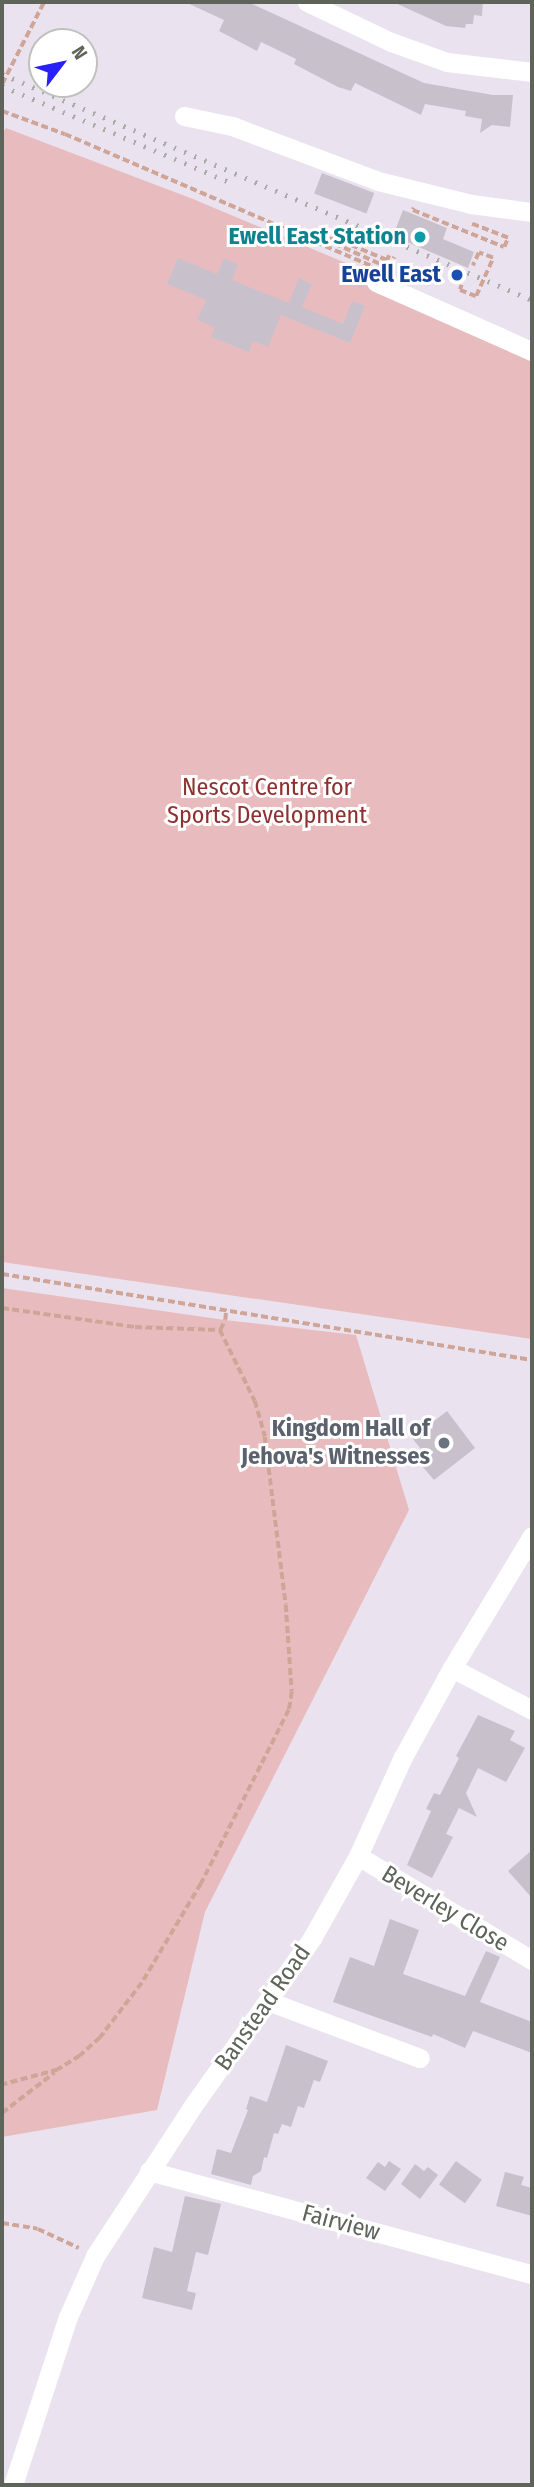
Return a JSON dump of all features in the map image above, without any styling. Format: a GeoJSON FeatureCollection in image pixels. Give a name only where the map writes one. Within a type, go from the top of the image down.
{"type":"FeatureCollection","features":[{"type":"Feature","properties":{"kind":"street"},"geometry":{"type":"LineString","coordinates":[[307,2],[391,42],[447,62],[532,72]]}},
{"type":"Feature","properties":{"kind":"street"},"geometry":{"type":"LineString","coordinates":[[184,116],[232,126],[378,181],[471,204],[532,212]]}},
{"type":"Feature","properties":{"kind":"street"},"geometry":{"type":"LineString","coordinates":[[379,277],[532,351]]}},
{"type":"Feature","properties":{"kind":"street","name":"Banstead Road"},"geometry":{"type":"LineString","coordinates":[[13,2485],[68,2316],[95,2256],[149,2171],[312,1938],[358,1856],[403,1757],[452,1668],[532,1536]]}},
{"type":"Feature","properties":{"kind":"street"},"geometry":{"type":"LineString","coordinates":[[452,1668],[532,1710]]}},
{"type":"Feature","properties":{"kind":"street","name":"Beverley Close"},"geometry":{"type":"LineString","coordinates":[[358,1856],[532,1960]]}},
{"type":"Feature","properties":{"kind":"street"},"geometry":{"type":"LineString","coordinates":[[268,2001],[420,2058]]}},
{"type":"Feature","properties":{"kind":"street","name":"Fairview"},"geometry":{"type":"LineString","coordinates":[[149,2171],[532,2274]]}},
{"type":"Feature","properties":{"kind":"path"},"geometry":{"type":"LineString","coordinates":[[2,84],[44,2]]}},
{"type":"Feature","properties":{"kind":"path"},"geometry":{"type":"LineString","coordinates":[[2,111],[65,134],[379,277]]}},
{"type":"Feature","properties":{"kind":"path"},"geometry":{"type":"LineString","coordinates":[[413,210],[427,218],[504,247],[508,238],[470,223]]}},
{"type":"Feature","properties":{"kind":"path"},"geometry":{"type":"LineString","coordinates":[[332,237],[387,260],[392,256],[387,273],[379,277],[384,266],[330,242],[332,237]]}},
{"type":"Feature","properties":{"kind":"path"},"geometry":{"type":"LineString","coordinates":[[462,285],[460,290],[477,296],[493,258],[479,253],[472,266]]}},
{"type":"Feature","properties":{"kind":"path"},"geometry":{"type":"LineString","coordinates":[[2,1274],[532,1360]]}},
{"type":"Feature","properties":{"kind":"path"},"geometry":{"type":"LineString","coordinates":[[2,1308],[135,1327],[220,1330]]}},
{"type":"Feature","properties":{"kind":"path"},"geometry":{"type":"LineString","coordinates":[[2,2113],[80,2056],[100,2038],[142,1983],[201,1884],[291,1703],[286,1605],[265,1437],[255,1401],[220,1330],[226,1310]]}},
{"type":"Feature","properties":{"kind":"path"},"geometry":{"type":"LineString","coordinates":[[2,2085],[58,2070]]}},
{"type":"Feature","properties":{"kind":"path"},"geometry":{"type":"LineString","coordinates":[[2,2223],[38,2229],[95,2256]]}},
{"type":"Feature","properties":{"kind":"green space","name":"Nescot Centre for Sports Development"},"geometry":{"type":"Polygon","coordinates":[[[6,128],[193,199],[532,341],[532,1339],[2,1262],[2,134],[6,128]]]}},
{"type":"Feature","properties":{"kind":"green space"},"geometry":{"type":"Polygon","coordinates":[[[2,1288],[225,1320],[356,1335],[409,1510],[205,1912],[157,2110],[2,2137],[2,1288]]]}},
{"type":"Feature","properties":{"kind":"building"},"geometry":{"type":"Polygon","coordinates":[[[185,2],[248,2],[424,83],[493,95],[513,95],[510,127],[492,125],[480,133],[482,119],[465,116],[466,111],[425,104],[421,115],[355,83],[351,91],[338,87],[294,64],[296,59],[261,42],[257,51],[219,31],[224,20],[185,2]]]}},
{"type":"Feature","properties":{"kind":"building"},"geometry":{"type":"Polygon","coordinates":[[[393,2],[483,2],[482,16],[474,15],[473,24],[466,24],[465,28],[446,26],[393,2]]]}},
{"type":"Feature","properties":{"kind":"building"},"geometry":{"type":"Polygon","coordinates":[[[322,173],[374,193],[366,214],[314,194],[322,173]]]}},
{"type":"Feature","properties":{"kind":"building","name":"Ewell East Station"},"geometry":{"type":"Polygon","coordinates":[[[403,210],[447,228],[443,239],[474,252],[468,268],[393,236],[403,210]]]}},
{"type":"Feature","properties":{"kind":"building"},"geometry":{"type":"Polygon","coordinates":[[[178,258],[217,274],[224,258],[238,265],[232,280],[289,303],[299,278],[312,284],[302,307],[343,324],[352,301],[365,306],[350,343],[281,315],[268,347],[253,341],[249,352],[211,337],[215,327],[197,320],[206,300],[167,284],[178,258]]]}},
{"type":"Feature","properties":{"kind":"building","name":"Kingdom Hall of Jehova's Witnesses"},"geometry":{"type":"Polygon","coordinates":[[[447,1411],[475,1448],[434,1480],[422,1466],[430,1460],[412,1438],[447,1411]]]}},
{"type":"Feature","properties":{"kind":"building"},"geometry":{"type":"Polygon","coordinates":[[[478,1715],[515,1731],[510,1740],[525,1748],[506,1782],[478,1768],[466,1793],[477,1817],[459,1808],[446,1834],[453,1837],[432,1878],[407,1865],[431,1811],[426,1809],[434,1793],[440,1795],[459,1758],[456,1756],[478,1715]]]}},
{"type":"Feature","properties":{"kind":"building"},"geometry":{"type":"Polygon","coordinates":[[[532,1850],[532,1898],[508,1871],[532,1850]]]}},
{"type":"Feature","properties":{"kind":"building"},"geometry":{"type":"Polygon","coordinates":[[[390,1919],[419,1930],[403,1974],[465,1996],[486,1951],[500,1957],[480,2002],[532,2022],[532,2053],[473,2031],[465,2048],[433,2034],[432,2037],[333,2002],[350,1957],[374,1966],[390,1919]]]}},
{"type":"Feature","properties":{"kind":"building"},"geometry":{"type":"Polygon","coordinates":[[[286,2045],[328,2061],[320,2082],[314,2080],[304,2108],[298,2106],[291,2127],[282,2124],[278,2134],[274,2133],[267,2158],[264,2157],[261,2171],[253,2176],[251,2185],[211,2174],[217,2149],[231,2153],[248,2110],[246,2109],[250,2096],[267,2102],[286,2045]]]}},
{"type":"Feature","properties":{"kind":"building"},"geometry":{"type":"Polygon","coordinates":[[[389,2161],[401,2169],[385,2191],[366,2178],[378,2162],[385,2167],[389,2161]]]}},
{"type":"Feature","properties":{"kind":"building"},"geometry":{"type":"Polygon","coordinates":[[[456,2161],[482,2180],[465,2203],[439,2184],[456,2161]]]}},
{"type":"Feature","properties":{"kind":"building"},"geometry":{"type":"Polygon","coordinates":[[[415,2164],[424,2171],[428,2167],[438,2175],[420,2199],[401,2184],[415,2164]]]}},
{"type":"Feature","properties":{"kind":"building"},"geometry":{"type":"Polygon","coordinates":[[[505,2172],[524,2177],[521,2185],[532,2188],[532,2216],[496,2206],[505,2172]]]}},
{"type":"Feature","properties":{"kind":"building"},"geometry":{"type":"Polygon","coordinates":[[[185,2196],[221,2204],[208,2255],[196,2252],[187,2291],[196,2293],[192,2310],[142,2298],[154,2247],[172,2252],[185,2196]]]}},
{"type":"Feature","properties":{"kind":"railway"},"geometry":{"type":"LineString","coordinates":[[2,74],[532,300]]}},
{"type":"Feature","properties":{"kind":"railway"},"geometry":{"type":"LineString","coordinates":[[2,86],[234,184]]}},
{"type":"Feature","properties":{"kind":"place","name":"Ewell East Station"},"geometry":{"type":"Point","coordinates":[420,237]}},
{"type":"Feature","properties":{"kind":"place","name":"Ewell East"},"geometry":{"type":"Point","coordinates":[457,275]}},
{"type":"Feature","properties":{"kind":"place","name":"Kingdom Hall of Jehova's Witnesses"},"geometry":{"type":"Point","coordinates":[444,1443]}}]}
